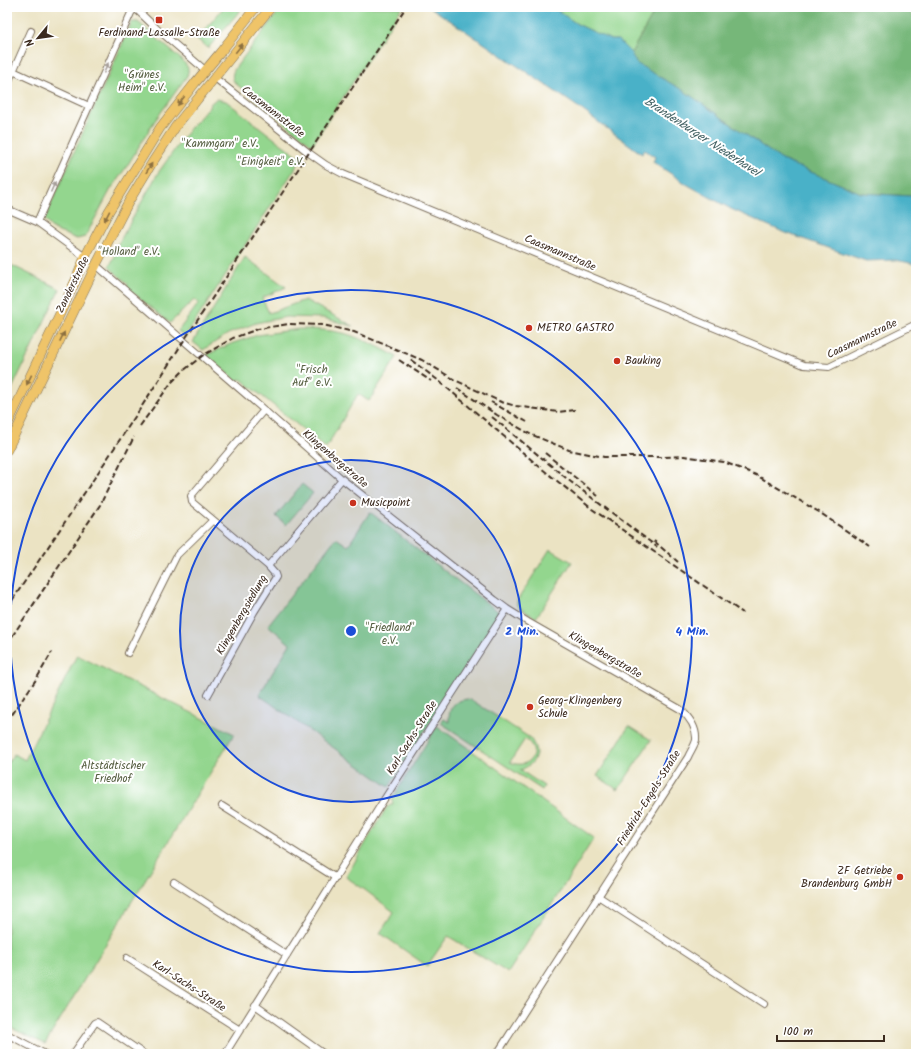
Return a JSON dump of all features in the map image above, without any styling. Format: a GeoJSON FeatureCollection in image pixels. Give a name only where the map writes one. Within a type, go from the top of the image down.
{"type":"FeatureCollection","features":[{"type":"Feature","properties":{"kind":"main road","name":"Zanderstraße"},"geometry":{"type":"LineString","coordinates":[[7,425],[72,289],[85,257],[109,211],[160,128],[256,7]]}},
{"type":"Feature","properties":{"kind":"main road","name":"Zanderstraße"},"geometry":{"type":"LineString","coordinates":[[7,450],[96,265],[120,218],[152,163],[176,126],[271,7]]}},
{"type":"Feature","properties":{"kind":"main road"},"geometry":{"type":"LineString","coordinates":[[205,70],[215,78]]}},
{"type":"Feature","properties":{"kind":"main road"},"geometry":{"type":"LineString","coordinates":[[85,257],[96,265]]}},
{"type":"Feature","properties":{"kind":"street"},"geometry":{"type":"LineString","coordinates":[[37,222],[134,7],[205,70]]}},
{"type":"Feature","properties":{"kind":"street"},"geometry":{"type":"LineString","coordinates":[[7,85],[31,31]]}},
{"type":"Feature","properties":{"kind":"street"},"geometry":{"type":"LineString","coordinates":[[13,71],[89,106]]}},
{"type":"Feature","properties":{"kind":"street","name":"Caasmannstraße"},"geometry":{"type":"LineString","coordinates":[[215,78],[309,153],[326,165],[343,174],[804,365],[829,367],[916,324]]}},
{"type":"Feature","properties":{"kind":"street"},"geometry":{"type":"LineString","coordinates":[[7,209],[37,222],[85,257]]}},
{"type":"Feature","properties":{"kind":"street","name":"Klingenbergstraße"},"geometry":{"type":"LineString","coordinates":[[96,265],[342,479],[507,609],[680,710]]}},
{"type":"Feature","properties":{"kind":"street","name":"Klingenbergsiedlung"},"geometry":{"type":"LineString","coordinates":[[208,695],[254,612],[276,576],[268,566],[192,502],[191,496],[264,410]]}},
{"type":"Feature","properties":{"kind":"street"},"geometry":{"type":"LineString","coordinates":[[268,566],[342,479]]}},
{"type":"Feature","properties":{"kind":"street"},"geometry":{"type":"LineString","coordinates":[[128,653],[177,555],[214,520]]}},
{"type":"Feature","properties":{"kind":"street","name":"Karl-Sachs-Straße"},"geometry":{"type":"LineString","coordinates":[[225,1054],[385,798],[507,609]]}},
{"type":"Feature","properties":{"kind":"street","name":"Friedrich-Engels-Straße"},"geometry":{"type":"LineString","coordinates":[[497,1054],[688,757],[696,741],[695,729],[686,714],[680,710]]}},
{"type":"Feature","properties":{"kind":"street"},"geometry":{"type":"LineString","coordinates":[[222,806],[336,878]]}},
{"type":"Feature","properties":{"kind":"street"},"geometry":{"type":"LineString","coordinates":[[174,882],[287,955]]}},
{"type":"Feature","properties":{"kind":"street"},"geometry":{"type":"LineString","coordinates":[[598,896],[764,1004]]}},
{"type":"Feature","properties":{"kind":"street","name":"Karl-Sachs-Straße"},"geometry":{"type":"LineString","coordinates":[[127,958],[240,1030]]}},
{"type":"Feature","properties":{"kind":"street"},"geometry":{"type":"LineString","coordinates":[[255,1005],[324,1054]]}},
{"type":"Feature","properties":{"kind":"street"},"geometry":{"type":"LineString","coordinates":[[73,1054],[95,1023],[98,1022],[144,1054]]}},
{"type":"Feature","properties":{"kind":"street"},"geometry":{"type":"LineString","coordinates":[[7,1034],[45,1054]]}},
{"type":"Feature","properties":{"kind":"green space"},"geometry":{"type":"Polygon","coordinates":[[[224,7],[243,7],[208,48],[197,39],[224,7]]]}},
{"type":"Feature","properties":{"kind":"green space"},"geometry":{"type":"Polygon","coordinates":[[[282,7],[402,7],[312,145],[235,83],[233,79],[233,73],[236,67],[282,7]]]}},
{"type":"Feature","properties":{"kind":"green space"},"geometry":{"type":"Polygon","coordinates":[[[552,7],[657,7],[631,53],[618,40],[611,40],[577,24],[552,7]]]}},
{"type":"Feature","properties":{"kind":"green space"},"geometry":{"type":"Polygon","coordinates":[[[657,7],[910,7],[916,21],[916,195],[861,193],[782,160],[684,91],[635,63],[631,53],[657,7]]]}},
{"type":"Feature","properties":{"kind":"green space","name":"\"Grünes Heim\" e.V."},"geometry":{"type":"Polygon","coordinates":[[[132,22],[138,22],[182,60],[188,67],[188,73],[154,122],[111,189],[85,237],[77,239],[59,232],[44,220],[132,22]]]}},
{"type":"Feature","properties":{"kind":"green space"},"geometry":{"type":"Polygon","coordinates":[[[216,99],[226,101],[302,158],[185,337],[178,331],[199,303],[194,300],[170,323],[126,287],[128,284],[109,267],[115,256],[117,246],[158,173],[187,132],[210,104],[216,99]]]}},
{"type":"Feature","properties":{"kind":"green space"},"geometry":{"type":"Polygon","coordinates":[[[245,257],[286,287],[262,298],[269,313],[305,300],[353,326],[323,318],[286,317],[256,323],[228,334],[203,350],[193,342],[245,257]]]}},
{"type":"Feature","properties":{"kind":"green space"},"geometry":{"type":"Polygon","coordinates":[[[7,263],[60,289],[7,399],[7,263]]]}},
{"type":"Feature","properties":{"kind":"green space","name":"\"Frisch Auf\" e.V."},"geometry":{"type":"Polygon","coordinates":[[[299,329],[332,331],[357,337],[397,357],[369,401],[358,394],[326,448],[241,379],[236,381],[206,355],[233,343],[258,335],[299,329]]]}},
{"type":"Feature","properties":{"kind":"green space"},"geometry":{"type":"Polygon","coordinates":[[[302,484],[313,493],[286,525],[276,516],[302,484]]]}},
{"type":"Feature","properties":{"kind":"green space","name":"\"Friedland\" e.V."},"geometry":{"type":"Polygon","coordinates":[[[370,512],[500,613],[389,787],[259,695],[290,644],[268,625],[336,538],[348,546],[370,512]]]}},
{"type":"Feature","properties":{"kind":"green space"},"geometry":{"type":"Polygon","coordinates":[[[550,549],[572,562],[536,618],[517,606],[517,601],[550,549]]]}},
{"type":"Feature","properties":{"kind":"green space","name":"Altstädtischer Friedhof"},"geometry":{"type":"Polygon","coordinates":[[[77,655],[234,734],[45,1044],[7,1026],[7,764],[14,754],[25,760],[77,655]]]}},
{"type":"Feature","properties":{"kind":"green space"},"geometry":{"type":"Polygon","coordinates":[[[468,699],[473,701],[530,738],[535,748],[535,757],[530,765],[520,770],[544,786],[542,790],[441,723],[444,719],[449,722],[451,709],[456,703],[468,699]],[[525,739],[510,762],[523,764],[528,762],[533,754],[533,749],[525,739]]]}},
{"type":"Feature","properties":{"kind":"green space"},"geometry":{"type":"Polygon","coordinates":[[[437,726],[594,838],[508,973],[448,936],[427,966],[380,933],[394,912],[346,877],[387,807],[393,804],[392,799],[437,726]]]}},
{"type":"Feature","properties":{"kind":"green space"},"geometry":{"type":"Polygon","coordinates":[[[629,726],[651,740],[618,790],[597,776],[629,726]]]}},
{"type":"Feature","properties":{"kind":"water","name":"Brandenburger Niederhavel"},"geometry":{"type":"Polygon","coordinates":[[[430,7],[552,7],[577,24],[611,40],[618,40],[631,53],[636,63],[684,91],[782,160],[861,193],[916,195],[916,266],[911,263],[895,260],[866,261],[783,232],[731,209],[688,185],[653,162],[655,157],[645,150],[642,154],[575,105],[430,7]]]}},
{"type":"Feature","properties":{"kind":"railway"},"geometry":{"type":"LineString","coordinates":[[7,608],[406,7]]}},
{"type":"Feature","properties":{"kind":"railway"},"geometry":{"type":"LineString","coordinates":[[140,426],[171,383],[202,356],[233,338],[258,329],[288,324],[323,325],[354,332],[422,360],[455,380],[501,402],[516,406],[558,412],[575,410]]}},
{"type":"Feature","properties":{"kind":"railway"},"geometry":{"type":"LineString","coordinates":[[399,360],[431,381]]}},
{"type":"Feature","properties":{"kind":"railway"},"geometry":{"type":"LineString","coordinates":[[411,360],[439,381],[541,468],[592,509],[743,613]]}},
{"type":"Feature","properties":{"kind":"railway"},"geometry":{"type":"LineString","coordinates":[[457,388],[497,415],[530,434],[569,450],[604,457],[684,456],[724,462],[756,475],[819,512],[870,547]]}},
{"type":"Feature","properties":{"kind":"railway"},"geometry":{"type":"LineString","coordinates":[[491,402],[527,422]]}},
{"type":"Feature","properties":{"kind":"railway"},"geometry":{"type":"LineString","coordinates":[[492,417],[571,482],[657,547]]}},
{"type":"Feature","properties":{"kind":"railway"},"geometry":{"type":"LineString","coordinates":[[7,644],[100,505],[134,437]]}},
{"type":"Feature","properties":{"kind":"railway"},"geometry":{"type":"LineString","coordinates":[[545,453],[598,496]]}},
{"type":"Feature","properties":{"kind":"railway"},"geometry":{"type":"LineString","coordinates":[[654,541],[678,562]]}},
{"type":"Feature","properties":{"kind":"railway"},"geometry":{"type":"LineString","coordinates":[[7,722],[37,678],[52,652]]}},
{"type":"Feature","properties":{"kind":"place","name":"Ferdinand-Lassalle-Straße"},"geometry":{"type":"Point","coordinates":[159,20]}},
{"type":"Feature","properties":{"kind":"place","name":"METRO GASTRO"},"geometry":{"type":"Point","coordinates":[529,328]}},
{"type":"Feature","properties":{"kind":"place","name":"Bauking"},"geometry":{"type":"Point","coordinates":[617,361]}},
{"type":"Feature","properties":{"kind":"place","name":"Musicpoint"},"geometry":{"type":"Point","coordinates":[353,503]}},
{"type":"Feature","properties":{"kind":"place","name":"Georg-Klingenberg Schule"},"geometry":{"type":"Point","coordinates":[530,707]}},
{"type":"Feature","properties":{"kind":"place","name":"ZF Getriebe Brandenburg GmbH"},"geometry":{"type":"Point","coordinates":[900,877]}},
{"type":"Feature","properties":{"kind":"park label","name":"\"Kammgarn\" e.V."},"geometry":{"type":"Point","coordinates":[220,144]}},
{"type":"Feature","properties":{"kind":"park label","name":"\"Einigkeit\" e.V."},"geometry":{"type":"Point","coordinates":[271,162]}},
{"type":"Feature","properties":{"kind":"park label","name":"\"Holland\" e.V."},"geometry":{"type":"Point","coordinates":[129,252]}}]}
